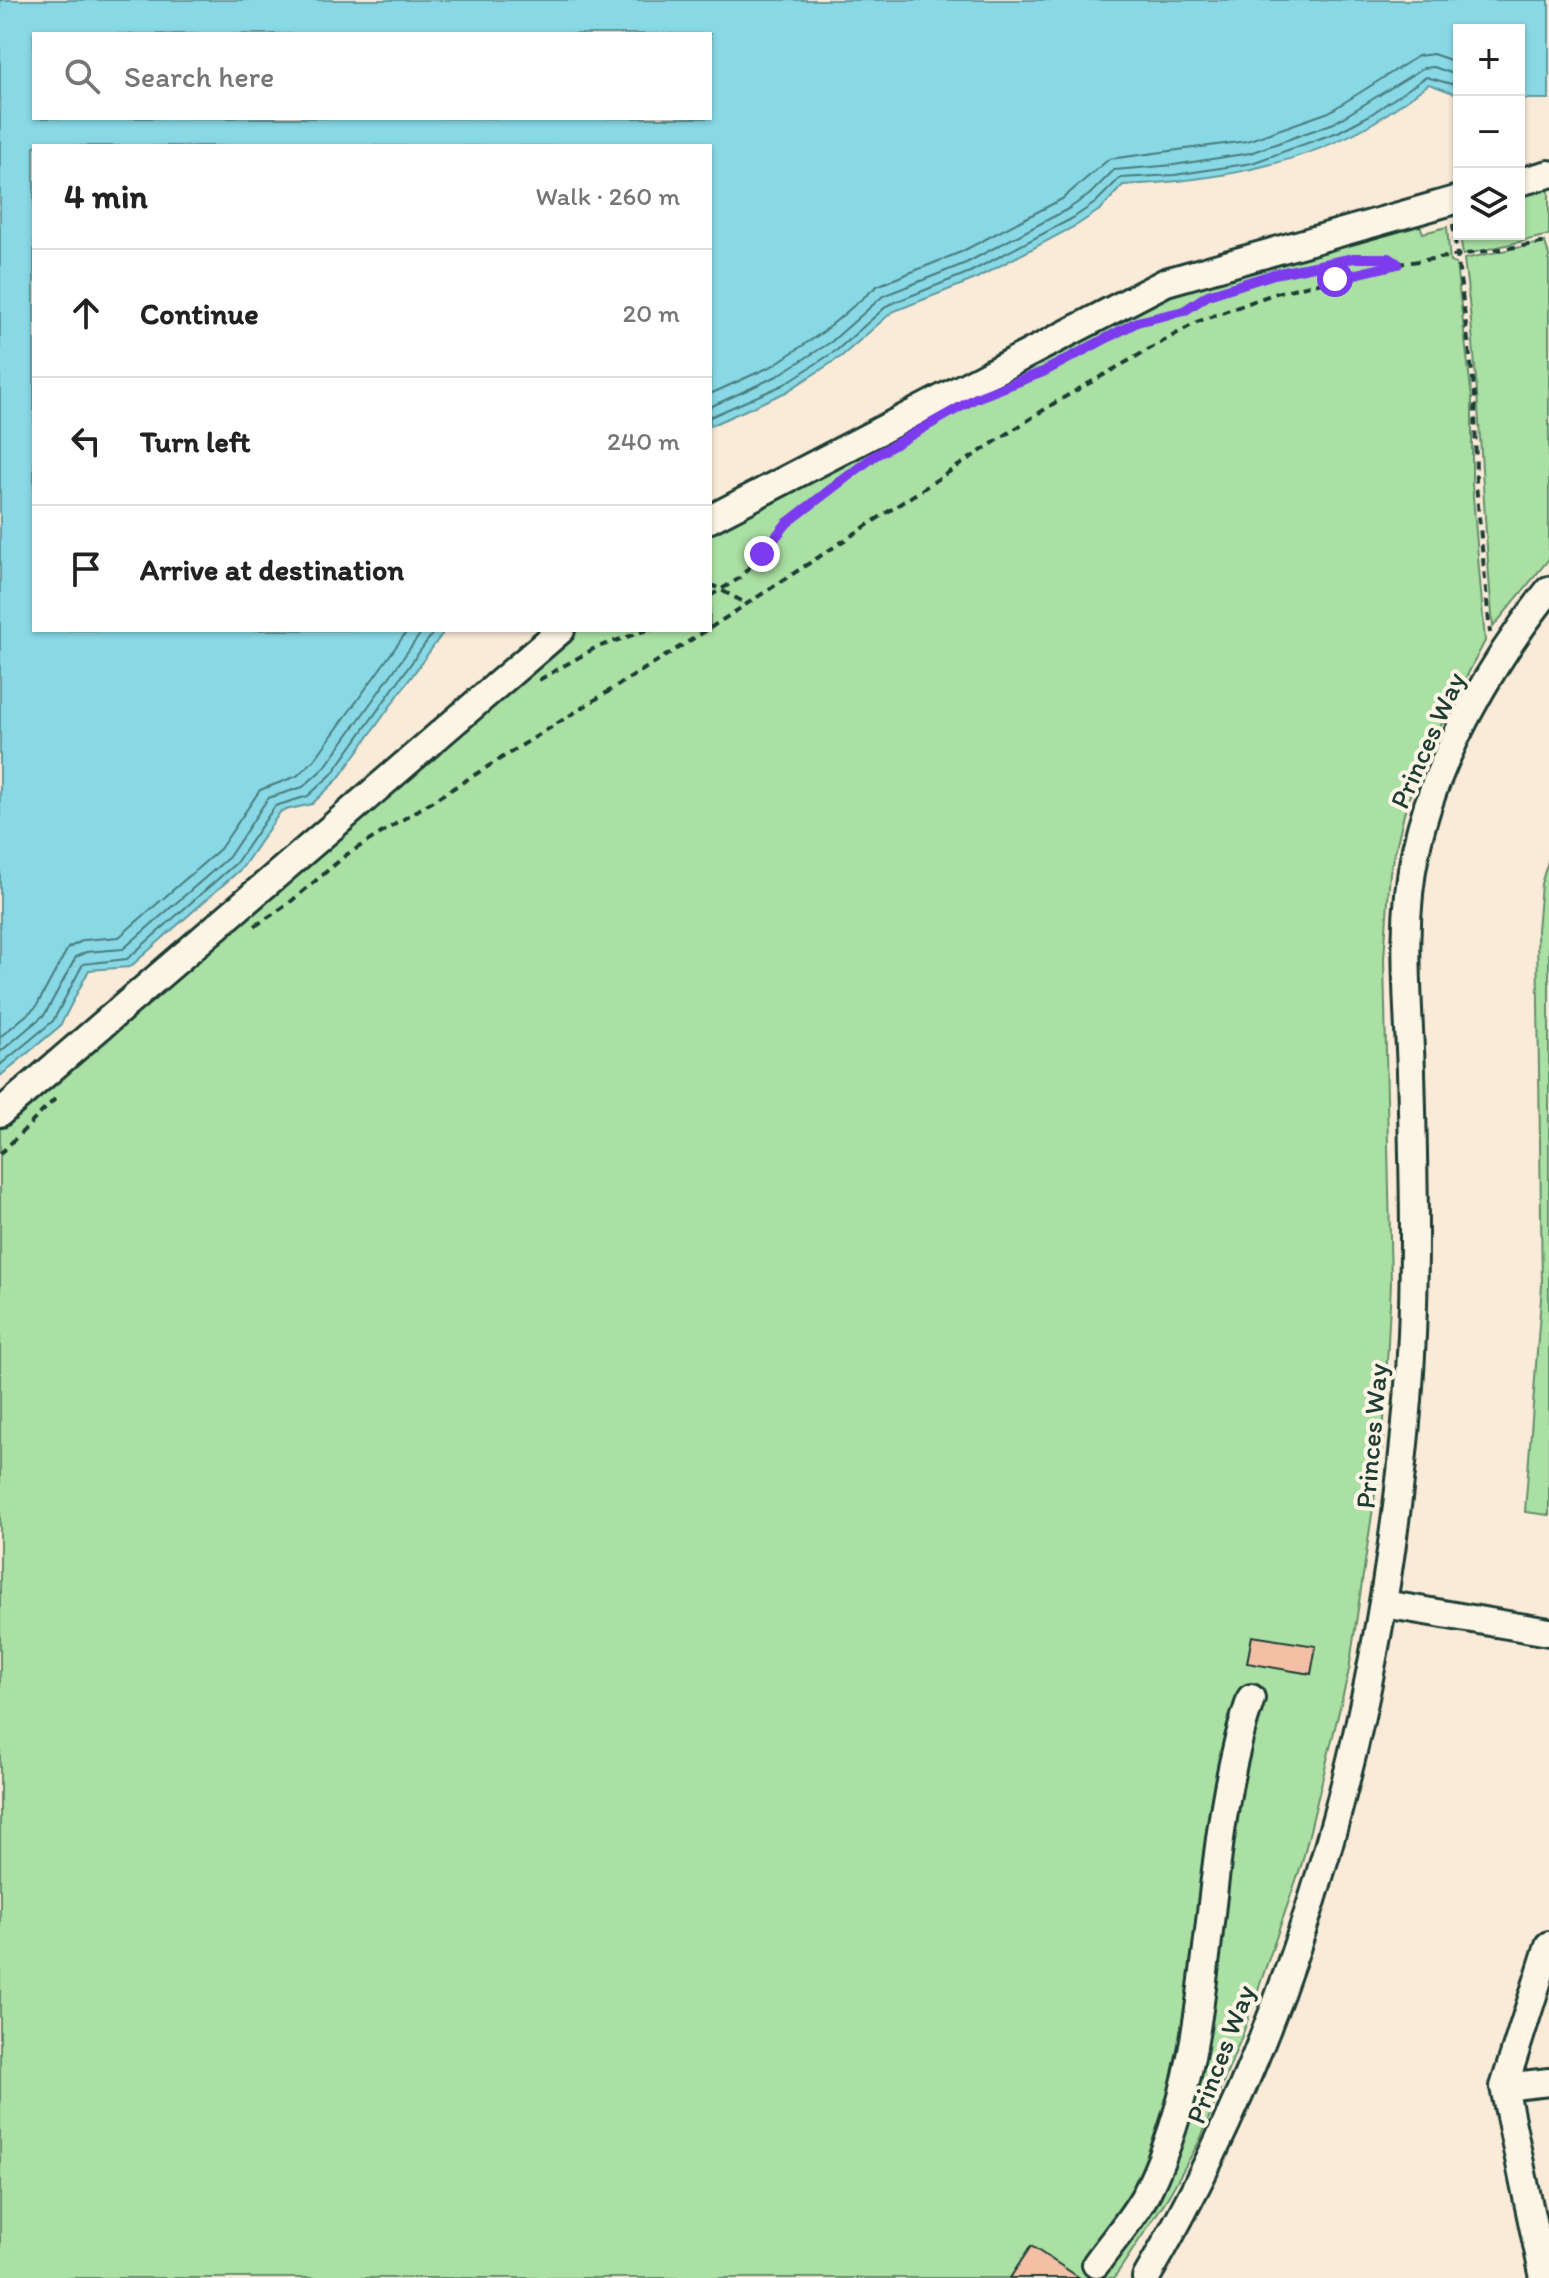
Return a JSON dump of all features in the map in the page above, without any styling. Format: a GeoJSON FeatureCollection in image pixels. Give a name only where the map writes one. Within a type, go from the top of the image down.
{"type":"FeatureCollection","features":[{"type":"Feature","properties":{"kind":"street"},"geometry":{"type":"LineString","coordinates":[[1525,180],[1549,174]]}},
{"type":"Feature","properties":{"kind":"street"},"geometry":{"type":"LineString","coordinates":[[712,518],[1166,282],[1453,201]]}},
{"type":"Feature","properties":{"kind":"street","name":"Princes Way"},"geometry":{"type":"LineString","coordinates":[[1146,2278],[1187,2210],[1241,2094],[1317,1883],[1366,1706],[1384,1604],[1408,1399],[1414,1307],[1415,1208],[1406,913],[1416,848],[1433,790],[1478,697],[1508,645],[1549,590]]}},
{"type":"Feature","properties":{"kind":"street"},"geometry":{"type":"LineString","coordinates":[[0,1113],[559,632]]}},
{"type":"Feature","properties":{"kind":"street"},"geometry":{"type":"LineString","coordinates":[[1384,1604],[1549,1632]]}},
{"type":"Feature","properties":{"kind":"street"},"geometry":{"type":"LineString","coordinates":[[1096,2264],[1148,2191],[1183,2093],[1205,1967],[1236,1743],[1251,1698]]}},
{"type":"Feature","properties":{"kind":"street"},"geometry":{"type":"LineString","coordinates":[[1544,2278],[1504,2087],[1549,1945]]}},
{"type":"Feature","properties":{"kind":"street"},"geometry":{"type":"LineString","coordinates":[[1504,2087],[1549,2082]]}},
{"type":"Feature","properties":{"kind":"street"},"geometry":{"type":"LineString","coordinates":[[1148,2191],[1187,2210]]}},
{"type":"Feature","properties":{"kind":"path"},"geometry":{"type":"LineString","coordinates":[[1457,240],[1475,395],[1476,484],[1489,632],[1508,645]]}},
{"type":"Feature","properties":{"kind":"path"},"geometry":{"type":"LineString","coordinates":[[712,626],[1056,402],[1197,322],[1276,293],[1398,264],[1459,258],[1549,242]]}},
{"type":"Feature","properties":{"kind":"path"},"geometry":{"type":"LineString","coordinates":[[1316,265],[1354,258],[1389,258],[1398,264]]}},
{"type":"Feature","properties":{"kind":"path"},"geometry":{"type":"LineString","coordinates":[[1137,322],[1184,311],[1217,293]]}},
{"type":"Feature","properties":{"kind":"path"},"geometry":{"type":"LineString","coordinates":[[712,595],[740,578],[787,523],[849,472]]}},
{"type":"Feature","properties":{"kind":"path"},"geometry":{"type":"LineString","coordinates":[[712,586],[747,604]]}},
{"type":"Feature","properties":{"kind":"path"},"geometry":{"type":"LineString","coordinates":[[249,930],[288,904],[346,855],[703,632]]}},
{"type":"Feature","properties":{"kind":"path"},"geometry":{"type":"LineString","coordinates":[[0,1154],[57,1096]]}},
{"type":"Feature","properties":{"kind":"green space"},"geometry":{"type":"Polygon","coordinates":[[[1549,183],[1549,235],[1463,255],[1461,240],[1525,240],[1525,190],[1549,183]]]}},
{"type":"Feature","properties":{"kind":"green space"},"geometry":{"type":"Polygon","coordinates":[[[1417,218],[1423,233],[1447,227],[1450,262],[1456,264],[1472,399],[1472,484],[1485,641],[1423,760],[1406,806],[1390,872],[1384,959],[1391,1284],[1383,1440],[1349,1670],[1302,1863],[1242,2036],[1200,2140],[1168,2197],[1114,2278],[0,2278],[0,1113],[559,632],[712,632],[712,519],[1169,291],[1417,218]]]}},
{"type":"Feature","properties":{"kind":"green space"},"geometry":{"type":"Polygon","coordinates":[[[1545,242],[1549,256],[1549,559],[1493,627],[1474,351],[1464,259],[1545,242]]]}},
{"type":"Feature","properties":{"kind":"green space"},"geometry":{"type":"Polygon","coordinates":[[[1549,858],[1549,1515],[1525,1512],[1542,1285],[1537,930],[1541,884],[1549,858]]]}},
{"type":"Feature","properties":{"kind":"water"},"geometry":{"type":"Polygon","coordinates":[[[0,0],[1549,0],[1549,99],[1525,99],[1525,24],[1453,24],[1453,93],[1429,84],[1373,123],[1314,151],[1283,161],[1188,180],[1123,185],[1101,209],[1077,225],[973,280],[892,312],[842,356],[786,392],[712,425],[712,144],[32,144],[32,632],[444,632],[338,779],[312,804],[281,811],[242,868],[130,967],[89,970],[60,1026],[0,1076],[0,0]]]}},
{"type":"Feature","properties":{"kind":"building"},"geometry":{"type":"Polygon","coordinates":[[[1252,1636],[1316,1646],[1311,1674],[1247,1663],[1252,1636]]]}},
{"type":"Feature","properties":{"kind":"building"},"geometry":{"type":"Polygon","coordinates":[[[1031,2246],[1080,2278],[1010,2278],[1031,2246]]]}},
{"type":"Feature","properties":{"kind":"route"},"geometry":{"type":"LineString","coordinates":[[762,554],[787,523],[849,472],[873,457],[976,398],[996,393],[1043,372],[1137,322],[1167,317],[1184,311],[1208,295],[1274,274],[1354,258],[1389,258],[1398,264],[1335,279]]}}]}
